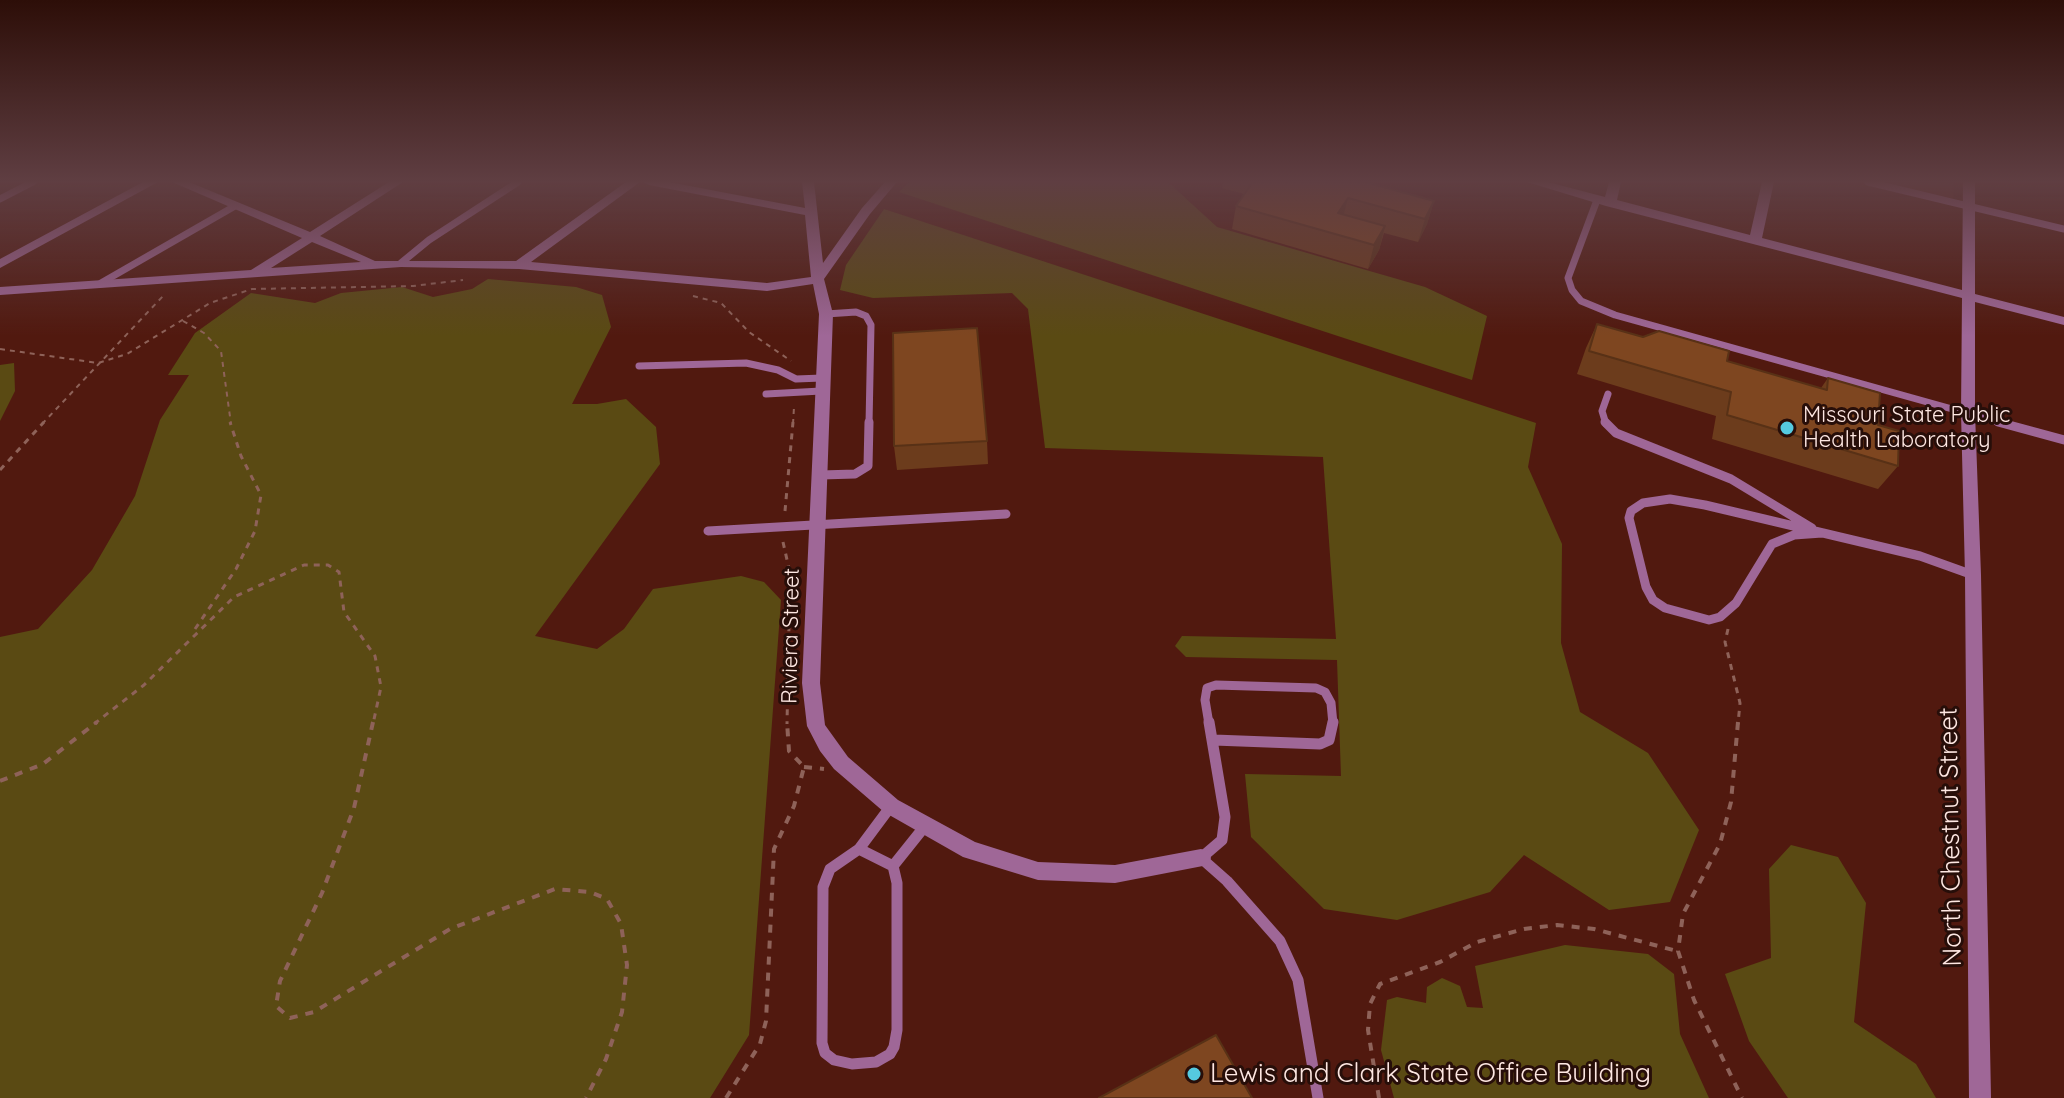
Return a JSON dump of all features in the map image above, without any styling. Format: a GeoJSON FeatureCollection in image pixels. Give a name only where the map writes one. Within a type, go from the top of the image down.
{"type":"FeatureCollection","features":[{"type":"Feature","properties":{"kind":"street"},"geometry":{"type":"LineString","coordinates":[[0,264],[57,233]]}},
{"type":"Feature","properties":{"kind":"street"},"geometry":{"type":"LineString","coordinates":[[301,233],[375,264]]}},
{"type":"Feature","properties":{"kind":"street"},"geometry":{"type":"LineString","coordinates":[[256,272],[313,233]]}},
{"type":"Feature","properties":{"kind":"street"},"geometry":{"type":"LineString","coordinates":[[519,265],[563,233]]}},
{"type":"Feature","properties":{"kind":"street","name":"Riviera Street"},"geometry":{"type":"LineString","coordinates":[[814,233],[818,279],[826,314],[811,683],[816,726],[841,763],[891,806],[970,850],[1038,871],[1115,874],[1201,858]]}},
{"type":"Feature","properties":{"kind":"street"},"geometry":{"type":"LineString","coordinates":[[0,291],[401,263],[519,265],[767,287],[818,279],[850,233]]}},
{"type":"Feature","properties":{"kind":"street"},"geometry":{"type":"LineString","coordinates":[[1725,233],[2064,321]]}},
{"type":"Feature","properties":{"kind":"street"},"geometry":{"type":"LineString","coordinates":[[1755,241],[1757,233]]}},
{"type":"Feature","properties":{"kind":"street","name":"North Chestnut Street"},"geometry":{"type":"LineString","coordinates":[[1969,233],[1968,413],[1980,1098]]}},
{"type":"Feature","properties":{"kind":"lane"},"geometry":{"type":"LineString","coordinates":[[101,283],[188,233]]}},
{"type":"Feature","properties":{"kind":"lane"},"geometry":{"type":"LineString","coordinates":[[401,263],[439,233]]}},
{"type":"Feature","properties":{"kind":"lane"},"geometry":{"type":"LineString","coordinates":[[1589,233],[1568,278],[1572,290],[1581,301],[1615,315],[2064,440]]}},
{"type":"Feature","properties":{"kind":"lane"},"geometry":{"type":"LineString","coordinates":[[821,475],[855,474],[868,466],[871,325],[866,316],[856,312],[826,314]]}},
{"type":"Feature","properties":{"kind":"lane"},"geometry":{"type":"LineString","coordinates":[[639,366],[746,363],[822,384]]}},
{"type":"Feature","properties":{"kind":"lane"},"geometry":{"type":"LineString","coordinates":[[766,394],[796,392],[822,384]]}},
{"type":"Feature","properties":{"kind":"lane"},"geometry":{"type":"LineString","coordinates":[[1608,394],[1602,411],[1605,423],[1616,433],[1731,479],[1822,533]]}},
{"type":"Feature","properties":{"kind":"lane"},"geometry":{"type":"LineString","coordinates":[[1822,533],[1794,535],[1772,544],[1736,603],[1720,617],[1709,620],[1665,608],[1653,600],[1646,587],[1631,534],[1631,511],[1643,503],[1670,499],[1822,533],[1920,556],[1973,575]]}},
{"type":"Feature","properties":{"kind":"lane"},"geometry":{"type":"LineString","coordinates":[[708,531],[1006,514]]}},
{"type":"Feature","properties":{"kind":"lane"},"geometry":{"type":"LineString","coordinates":[[1214,740],[1320,744],[1329,740],[1333,726],[1331,703],[1325,692],[1316,688],[1207,688],[1205,700],[1225,817],[1222,840],[1201,858],[1227,881],[1280,941],[1298,980],[1318,1098]]}},
{"type":"Feature","properties":{"kind":"lane"},"geometry":{"type":"LineString","coordinates":[[891,806],[859,849],[830,869],[823,887],[822,1043],[825,1053],[834,1060],[852,1064],[876,1062],[890,1054],[894,1047],[897,883],[893,866]]}},
{"type":"Feature","properties":{"kind":"lane"},"geometry":{"type":"LineString","coordinates":[[893,866],[925,826]]}},
{"type":"Feature","properties":{"kind":"lane"},"geometry":{"type":"LineString","coordinates":[[859,849],[893,866]]}},
{"type":"Feature","properties":{"kind":"path"},"geometry":{"type":"LineString","coordinates":[[0,470],[96,363],[158,300],[186,277]]}},
{"type":"Feature","properties":{"kind":"path"},"geometry":{"type":"LineString","coordinates":[[0,349],[96,363],[127,354],[228,295],[252,289],[413,286],[465,279]]}},
{"type":"Feature","properties":{"kind":"path"},"geometry":{"type":"LineString","coordinates":[[683,294],[721,303],[749,332],[791,360],[796,369],[796,379]]}},
{"type":"Feature","properties":{"kind":"path"},"geometry":{"type":"LineString","coordinates":[[182,320],[204,333],[221,351],[228,416],[241,456],[261,495],[255,531],[236,569],[191,636]]}},
{"type":"Feature","properties":{"kind":"path"},"geometry":{"type":"LineString","coordinates":[[726,1098],[760,1044],[766,1021],[774,849],[794,806],[804,767],[795,760],[787,741],[790,573],[783,528],[796,392]]}},
{"type":"Feature","properties":{"kind":"path"},"geometry":{"type":"LineString","coordinates":[[0,781],[43,764],[144,685],[234,597],[304,565],[328,565],[339,572],[344,612],[375,656],[381,687],[354,808],[322,893],[280,981],[276,1006],[290,1018],[314,1012],[450,929],[555,889],[590,892],[607,899],[621,924],[627,965],[622,1012],[606,1059],[586,1098]]}},
{"type":"Feature","properties":{"kind":"path"},"geometry":{"type":"LineString","coordinates":[[1736,603],[1725,642],[1740,703],[1731,802],[1720,844],[1683,914],[1678,951],[1694,1000],[1742,1098]]}},
{"type":"Feature","properties":{"kind":"path"},"geometry":{"type":"LineString","coordinates":[[1379,1098],[1368,1030],[1373,993],[1380,984],[1440,962],[1477,942],[1524,929],[1557,925],[1594,929],[1678,951]]}},
{"type":"Feature","properties":{"kind":"shaded area"},"geometry":{"type":"Polygon","coordinates":[[[868,233],[958,233],[1536,423],[1528,467],[1562,544],[1561,643],[1580,712],[1648,753],[1699,830],[1670,902],[1609,910],[1524,855],[1490,892],[1397,920],[1324,909],[1251,837],[1245,774],[1341,776],[1337,660],[1186,657],[1175,646],[1182,636],[1336,639],[1323,457],[1045,448],[1028,309],[1012,293],[873,298],[840,290],[846,265],[868,233]]]}},
{"type":"Feature","properties":{"kind":"shaded area"},"geometry":{"type":"Polygon","coordinates":[[[1025,233],[1239,233],[1425,287],[1487,316],[1472,380],[1025,233]]]}},
{"type":"Feature","properties":{"kind":"shaded area"},"geometry":{"type":"Polygon","coordinates":[[[488,279],[576,287],[602,295],[611,327],[572,404],[626,399],[656,427],[660,464],[535,636],[597,649],[624,629],[653,589],[741,576],[764,582],[781,600],[749,1035],[710,1098],[0,1098],[0,637],[38,629],[92,570],[135,496],[160,420],[189,375],[168,375],[195,333],[251,293],[315,303],[341,293],[402,287],[433,297],[472,289],[488,279]]]}},
{"type":"Feature","properties":{"kind":"shaded area"},"geometry":{"type":"Polygon","coordinates":[[[14,363],[15,391],[0,421],[0,365],[14,363]]]}},
{"type":"Feature","properties":{"kind":"shaded area"},"geometry":{"type":"Polygon","coordinates":[[[1791,845],[1838,857],[1866,903],[1854,1022],[1916,1064],[1936,1098],[1788,1098],[1749,1041],[1725,974],[1771,958],[1769,869],[1791,845]]]}},
{"type":"Feature","properties":{"kind":"shaded area"},"geometry":{"type":"Polygon","coordinates":[[[1565,945],[1648,954],[1674,974],[1680,1034],[1709,1098],[1394,1098],[1381,1050],[1387,1000],[1397,997],[1426,1003],[1427,987],[1442,978],[1460,986],[1467,1007],[1483,1008],[1475,966],[1565,945]]]}},
{"type":"Feature","properties":{"kind":"building"},"geometry":{"type":"Polygon","coordinates":[[[1332,233],[1381,233],[1374,245],[1332,233]]]}},
{"type":"Feature","properties":{"kind":"building"},"geometry":{"type":"Polygon","coordinates":[[[1597,324],[1643,337],[1659,331],[1729,351],[1727,361],[1827,390],[1828,378],[1880,393],[1878,425],[1899,431],[1898,466],[1727,415],[1731,392],[1589,351],[1597,324]]]}},
{"type":"Feature","properties":{"kind":"building"},"geometry":{"type":"Polygon","coordinates":[[[977,328],[987,441],[894,446],[893,333],[977,328]]]}},
{"type":"Feature","properties":{"kind":"building"},"geometry":{"type":"Polygon","coordinates":[[[1216,1035],[1252,1098],[1099,1098],[1216,1035]]]}},
{"type":"Feature","properties":{"kind":"place","name":"Missouri State Public Health Laboratory"},"geometry":{"type":"Point","coordinates":[1787,428]}},
{"type":"Feature","properties":{"kind":"place","name":"Lewis and Clark State Office Building"},"geometry":{"type":"Point","coordinates":[1194,1074]}}]}
